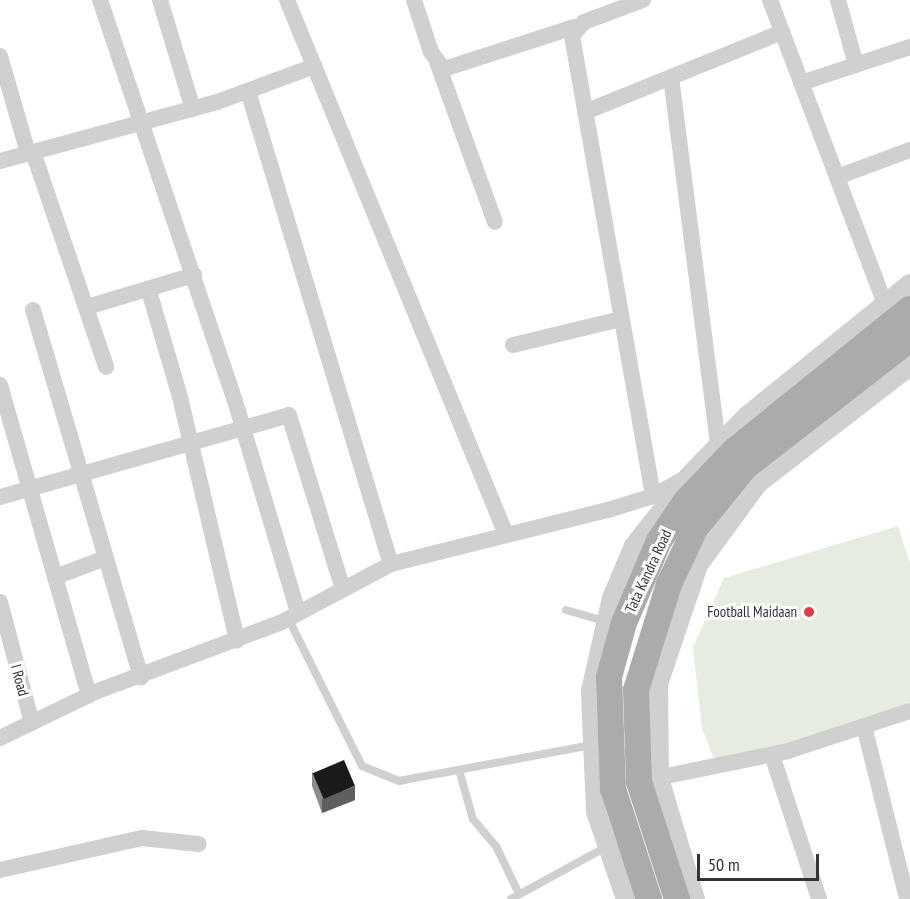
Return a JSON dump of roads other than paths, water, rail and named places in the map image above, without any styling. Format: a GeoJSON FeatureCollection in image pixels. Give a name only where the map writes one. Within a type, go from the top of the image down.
{"type":"FeatureCollection","features":[{"type":"Feature","properties":{"kind":"main road","name":"Tata Kandra Road"},"geometry":{"type":"LineString","coordinates":[[649,899],[603,789],[609,677],[615,623],[659,541],[726,447],[902,323]]}},
{"type":"Feature","properties":{"kind":"main road","name":"Tata Kandra Road"},"geometry":{"type":"LineString","coordinates":[[676,899],[649,780],[636,690],[669,584],[695,529],[745,466],[902,323]]}},
{"type":"Feature","properties":{"kind":"street"},"geometry":{"type":"LineString","coordinates":[[100,0],[194,275],[242,426],[293,616]]}},
{"type":"Feature","properties":{"kind":"street"},"geometry":{"type":"LineString","coordinates":[[160,0],[193,109]]}},
{"type":"Feature","properties":{"kind":"street"},"geometry":{"type":"LineString","coordinates":[[287,0],[505,532]]}},
{"type":"Feature","properties":{"kind":"street"},"geometry":{"type":"LineString","coordinates":[[414,0],[495,222]]}},
{"type":"Feature","properties":{"kind":"street"},"geometry":{"type":"LineString","coordinates":[[437,62],[451,67],[574,27],[643,0]]}},
{"type":"Feature","properties":{"kind":"street"},"geometry":{"type":"LineString","coordinates":[[838,0],[856,65]]}},
{"type":"Feature","properties":{"kind":"street"},"geometry":{"type":"LineString","coordinates":[[773,1],[782,32],[837,177],[902,323]]}},
{"type":"Feature","properties":{"kind":"street"},"geometry":{"type":"LineString","coordinates":[[574,27],[585,112],[653,496]]}},
{"type":"Feature","properties":{"kind":"street"},"geometry":{"type":"LineString","coordinates":[[585,112],[782,32]]}},
{"type":"Feature","properties":{"kind":"street"},"geometry":{"type":"LineString","coordinates":[[801,83],[910,47]]}},
{"type":"Feature","properties":{"kind":"street"},"geometry":{"type":"LineString","coordinates":[[0,56],[106,367]]}},
{"type":"Feature","properties":{"kind":"street"},"geometry":{"type":"LineString","coordinates":[[0,161],[193,109],[315,66]]}},
{"type":"Feature","properties":{"kind":"street"},"geometry":{"type":"LineString","coordinates":[[0,738],[89,695],[237,640],[293,616],[391,564],[505,532],[653,496],[689,476],[726,447],[671,77]]}},
{"type":"Feature","properties":{"kind":"street"},"geometry":{"type":"LineString","coordinates":[[248,91],[391,564]]}},
{"type":"Feature","properties":{"kind":"street"},"geometry":{"type":"LineString","coordinates":[[837,177],[910,150]]}},
{"type":"Feature","properties":{"kind":"street"},"geometry":{"type":"LineString","coordinates":[[87,307],[149,291],[194,275]]}},
{"type":"Feature","properties":{"kind":"street"},"geometry":{"type":"LineString","coordinates":[[902,323],[910,284]]}},
{"type":"Feature","properties":{"kind":"street"},"geometry":{"type":"LineString","coordinates":[[149,291],[192,444],[237,640]]}},
{"type":"Feature","properties":{"kind":"street"},"geometry":{"type":"LineString","coordinates":[[33,310],[103,559],[141,677]]}},
{"type":"Feature","properties":{"kind":"street"},"geometry":{"type":"LineString","coordinates":[[513,345],[621,319]]}},
{"type":"Feature","properties":{"kind":"street"},"geometry":{"type":"LineString","coordinates":[[695,899],[649,780],[658,684],[698,565],[722,526],[758,483],[910,366]]}},
{"type":"Feature","properties":{"kind":"street"},"geometry":{"type":"LineString","coordinates":[[0,385],[89,695]]}},
{"type":"Feature","properties":{"kind":"street"},"geometry":{"type":"LineString","coordinates":[[0,497],[192,444],[278,415],[293,418],[344,589]]}},
{"type":"Feature","properties":{"kind":"street"},"geometry":{"type":"LineString","coordinates":[[626,899],[608,845],[603,789],[592,745],[591,691],[615,623],[634,546],[689,476]]}},
{"type":"Feature","properties":{"kind":"street"},"geometry":{"type":"LineString","coordinates":[[55,578],[103,559]]}},
{"type":"Feature","properties":{"kind":"street","name":"I Road"},"geometry":{"type":"LineString","coordinates":[[0,602],[32,723]]}},
{"type":"Feature","properties":{"kind":"street"},"geometry":{"type":"LineString","coordinates":[[649,780],[772,754],[910,711]]}},
{"type":"Feature","properties":{"kind":"street"},"geometry":{"type":"LineString","coordinates":[[864,726],[907,899]]}},
{"type":"Feature","properties":{"kind":"street"},"geometry":{"type":"LineString","coordinates":[[772,754],[819,899]]}},
{"type":"Feature","properties":{"kind":"street"},"geometry":{"type":"LineString","coordinates":[[0,870],[142,838],[200,844]]}},
{"type":"Feature","properties":{"kind":"lane"},"geometry":{"type":"LineString","coordinates":[[566,610],[615,623]]}},
{"type":"Feature","properties":{"kind":"lane"},"geometry":{"type":"LineString","coordinates":[[293,616],[362,766],[399,781],[592,745]]}},
{"type":"Feature","properties":{"kind":"lane"},"geometry":{"type":"LineString","coordinates":[[459,770],[473,819],[496,846],[515,897],[608,845]]}},
{"type":"Feature","properties":{"kind":"place","name":"Football Maidaan"},"geometry":{"type":"Point","coordinates":[809,612]}}]}
